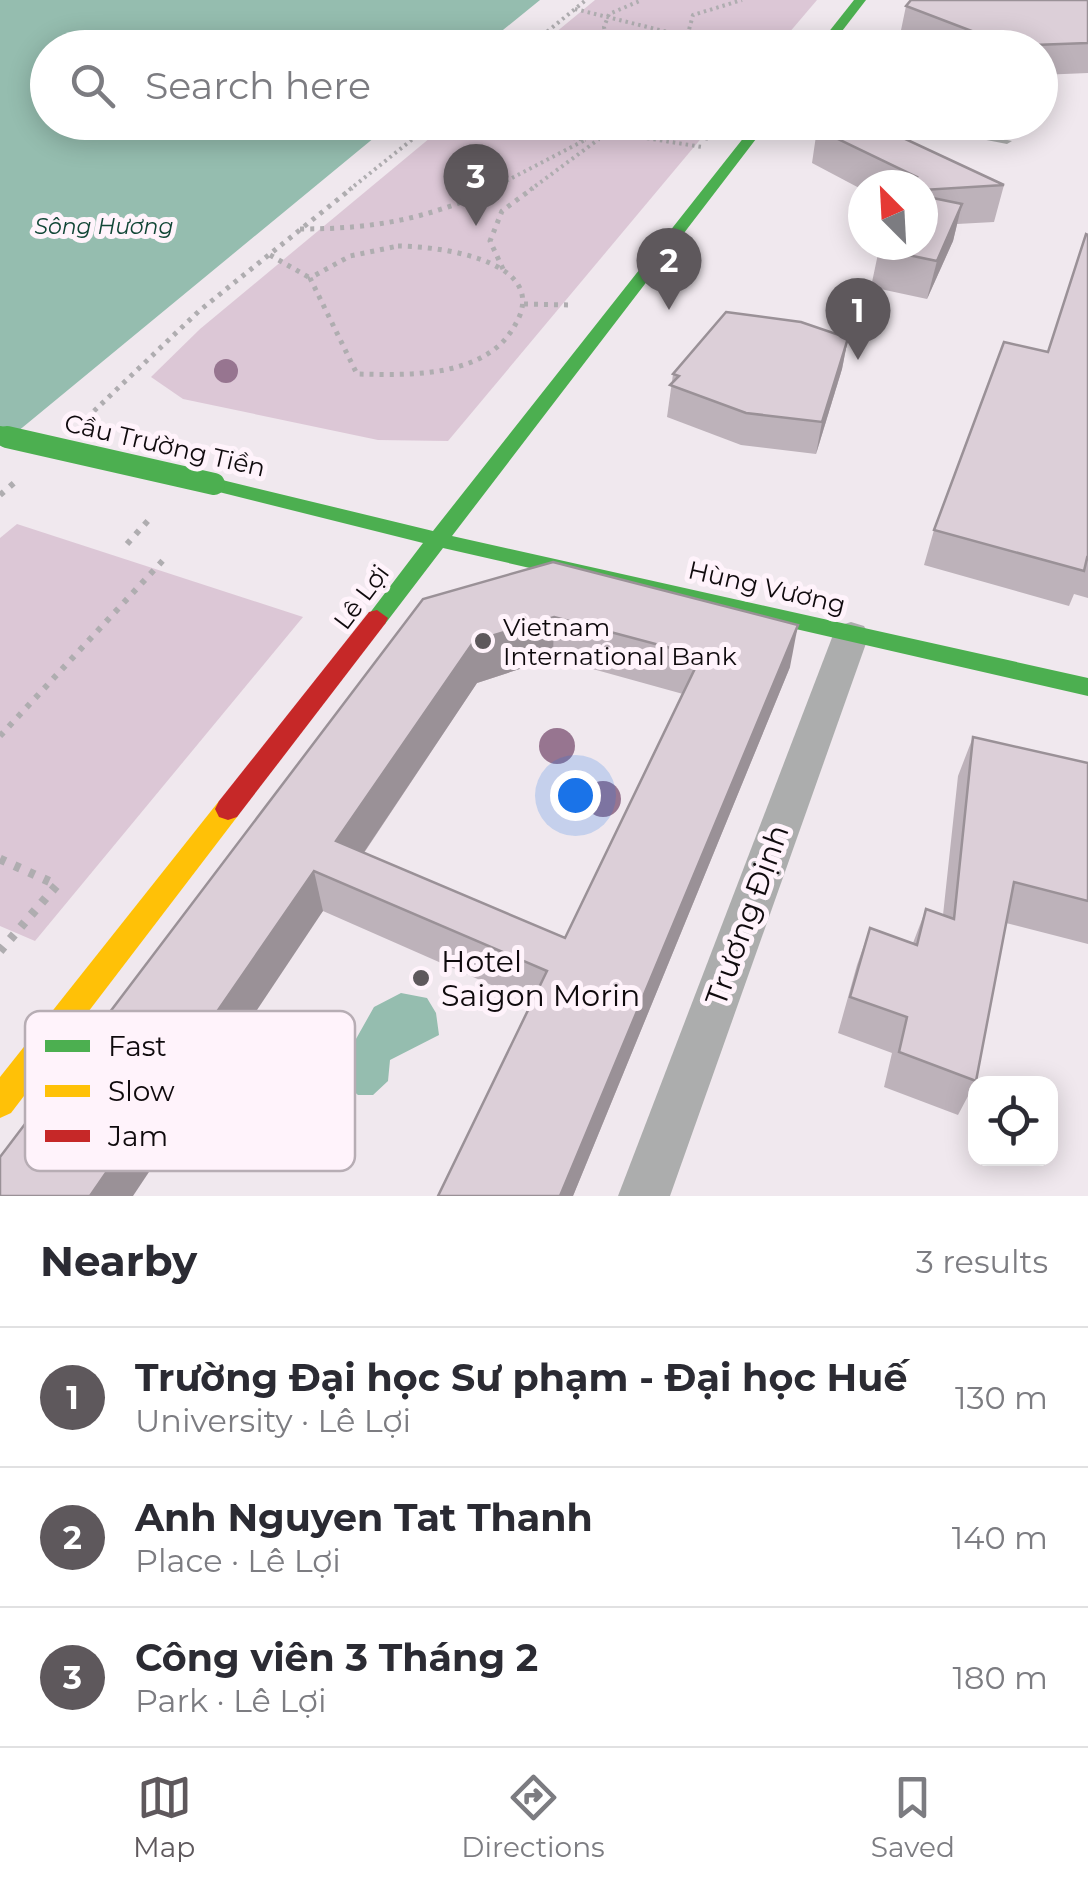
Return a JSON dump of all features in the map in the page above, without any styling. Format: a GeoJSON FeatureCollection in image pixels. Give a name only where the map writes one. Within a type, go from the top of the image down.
{"type":"FeatureCollection","features":[{"type":"Feature","properties":{"kind":"main road"},"geometry":{"type":"LineString","coordinates":[[836,30],[860,0]]}},
{"type":"Feature","properties":{"kind":"main road","name":"Lê Lợi"},"geometry":{"type":"LineString","coordinates":[[71,1011],[749,140]]}},
{"type":"Feature","properties":{"kind":"main road","name":"Cầu Trường Tiền"},"geometry":{"type":"LineString","coordinates":[[0,434],[317,510]]}},
{"type":"Feature","properties":{"kind":"main road","name":"Hùng Vương"},"geometry":{"type":"LineString","coordinates":[[317,510],[1088,687]]}},
{"type":"Feature","properties":{"kind":"main road","name":"Lê Lợi"},"geometry":{"type":"LineString","coordinates":[[0,1102],[25,1070]]}},
{"type":"Feature","properties":{"kind":"street","name":"Trương Định"},"geometry":{"type":"LineString","coordinates":[[644,1196],[851,634]]}},
{"type":"Feature","properties":{"kind":"lane"},"geometry":{"type":"LineString","coordinates":[[1001,140],[1007,141]]}},
{"type":"Feature","properties":{"kind":"path"},"geometry":{"type":"LineString","coordinates":[[549,30],[586,0]]}},
{"type":"Feature","properties":{"kind":"path"},"geometry":{"type":"LineString","coordinates":[[602,30],[606,16],[622,5],[642,0]]}},
{"type":"Feature","properties":{"kind":"path"},"geometry":{"type":"LineString","coordinates":[[690,30],[693,15],[742,0]]}},
{"type":"Feature","properties":{"kind":"path"},"geometry":{"type":"LineString","coordinates":[[575,9],[661,30]]}},
{"type":"Feature","properties":{"kind":"path"},"geometry":{"type":"LineString","coordinates":[[90,415],[199,312],[411,140]]}},
{"type":"Feature","properties":{"kind":"path"},"geometry":{"type":"LineString","coordinates":[[298,229],[390,225],[446,208],[564,156],[585,140]]}},
{"type":"Feature","properties":{"kind":"path"},"geometry":{"type":"LineString","coordinates":[[505,272],[490,241],[502,211],[596,140]]}},
{"type":"Feature","properties":{"kind":"path"},"geometry":{"type":"LineString","coordinates":[[660,140],[710,149]]}},
{"type":"Feature","properties":{"kind":"path"},"geometry":{"type":"LineString","coordinates":[[711,140],[717,141]]}},
{"type":"Feature","properties":{"kind":"path"},"geometry":{"type":"LineString","coordinates":[[270,254],[310,278],[357,374],[424,374],[476,360],[514,333],[524,304],[521,288],[505,272],[473,254],[400,246],[362,252],[325,266],[310,278]]}},
{"type":"Feature","properties":{"kind":"path"},"geometry":{"type":"LineString","coordinates":[[524,304],[570,305]]}},
{"type":"Feature","properties":{"kind":"path"},"geometry":{"type":"LineString","coordinates":[[128,544],[160,508]]}},
{"type":"Feature","properties":{"kind":"path"},"geometry":{"type":"LineString","coordinates":[[0,736],[167,556]]}},
{"type":"Feature","properties":{"kind":"path"},"geometry":{"type":"LineString","coordinates":[[0,859],[57,885],[0,951]]}},
{"type":"Feature","properties":{"kind":"shaded area"},"geometry":{"type":"Polygon","coordinates":[[[595,0],[817,0],[791,30],[559,30],[595,0]]]}},
{"type":"Feature","properties":{"kind":"shaded area"},"geometry":{"type":"Polygon","coordinates":[[[428,140],[700,140],[448,441],[378,440],[183,399],[151,377],[200,329],[428,140]]]}},
{"type":"Feature","properties":{"kind":"shaded area"},"geometry":{"type":"Polygon","coordinates":[[[17,524],[303,617],[35,941],[0,926],[0,538],[17,524]]]}},
{"type":"Feature","properties":{"kind":"water","name":"Sông Hương"},"geometry":{"type":"Polygon","coordinates":[[[0,0],[540,0],[503,30],[30,30],[30,140],[371,140],[0,446],[0,0]]]}},
{"type":"Feature","properties":{"kind":"water"},"geometry":{"type":"Polygon","coordinates":[[[401,993],[427,998],[436,1013],[439,1035],[390,1060],[388,1081],[373,1095],[358,1095],[355,1041],[374,1007],[401,993]]]}},
{"type":"Feature","properties":{"kind":"building"},"geometry":{"type":"Polygon","coordinates":[[[911,0],[1088,0],[1088,43],[1058,44],[1058,30],[969,30],[906,6],[911,0]]]}},
{"type":"Feature","properties":{"kind":"building"},"geometry":{"type":"Polygon","coordinates":[[[840,140],[908,140],[1004,185],[938,189],[938,170],[902,170],[840,140]]]}},
{"type":"Feature","properties":{"kind":"building"},"geometry":{"type":"Polygon","coordinates":[[[938,199],[962,204],[938,259],[938,199]]]}},
{"type":"Feature","properties":{"kind":"building"},"geometry":{"type":"Polygon","coordinates":[[[1086,234],[1088,559],[1084,571],[934,530],[1004,342],[1048,352],[1086,234]]]}},
{"type":"Feature","properties":{"kind":"building"},"geometry":{"type":"Polygon","coordinates":[[[726,312],[801,322],[848,338],[822,422],[746,413],[670,385],[679,376],[673,374],[726,312]]]}},
{"type":"Feature","properties":{"kind":"building"},"geometry":{"type":"Polygon","coordinates":[[[553,562],[798,625],[560,1196],[438,1196],[547,971],[314,871],[218,1011],[111,1011],[423,599],[553,562]],[[554,617],[474,641],[336,841],[565,938],[701,656],[554,617]]]}},
{"type":"Feature","properties":{"kind":"building"},"geometry":{"type":"Polygon","coordinates":[[[973,737],[1088,763],[1088,901],[1014,882],[977,1076],[968,1078],[899,1052],[907,1017],[850,997],[870,928],[917,945],[926,909],[954,919],[973,737]]]}},
{"type":"Feature","properties":{"kind":"building"},"geometry":{"type":"Polygon","coordinates":[[[25,1124],[25,1171],[107,1171],[90,1196],[0,1196],[0,1157],[25,1124]]]}},
{"type":"Feature","properties":{"kind":"traffic: fast"},"geometry":{"type":"LineString","coordinates":[[836,30],[860,0]]}},
{"type":"Feature","properties":{"kind":"traffic: fast"},"geometry":{"type":"LineString","coordinates":[[377,618],[749,140]]}},
{"type":"Feature","properties":{"kind":"traffic: fast"},"geometry":{"type":"LineString","coordinates":[[0,435],[214,484]]}},
{"type":"Feature","properties":{"kind":"traffic: fast"},"geometry":{"type":"LineString","coordinates":[[214,484],[439,540],[1088,687]]}},
{"type":"Feature","properties":{"kind":"traffic: slow"},"geometry":{"type":"LineString","coordinates":[[71,1011],[228,809]]}},
{"type":"Feature","properties":{"kind":"traffic: slow"},"geometry":{"type":"LineString","coordinates":[[0,1102],[25,1070]]}},
{"type":"Feature","properties":{"kind":"traffic: jam"},"geometry":{"type":"LineString","coordinates":[[228,809],[377,618]]}},
{"type":"Feature","properties":{"kind":"place","name":"Công viên 3 Tháng 2"},"geometry":{"type":"Point","coordinates":[476,226]}},
{"type":"Feature","properties":{"kind":"place","name":"Anh Nguyen Tat Thanh"},"geometry":{"type":"Point","coordinates":[669,310]}},
{"type":"Feature","properties":{"kind":"place","name":"Trường Đại học Sư phạm - Đại học Huế"},"geometry":{"type":"Point","coordinates":[858,360]}},
{"type":"Feature","properties":{"kind":"place","name":"Vietnam International Bank"},"geometry":{"type":"Point","coordinates":[483,641]}},
{"type":"Feature","properties":{"kind":"place","name":"Hotel Saigon Morin"},"geometry":{"type":"Point","coordinates":[421,978]}}]}
